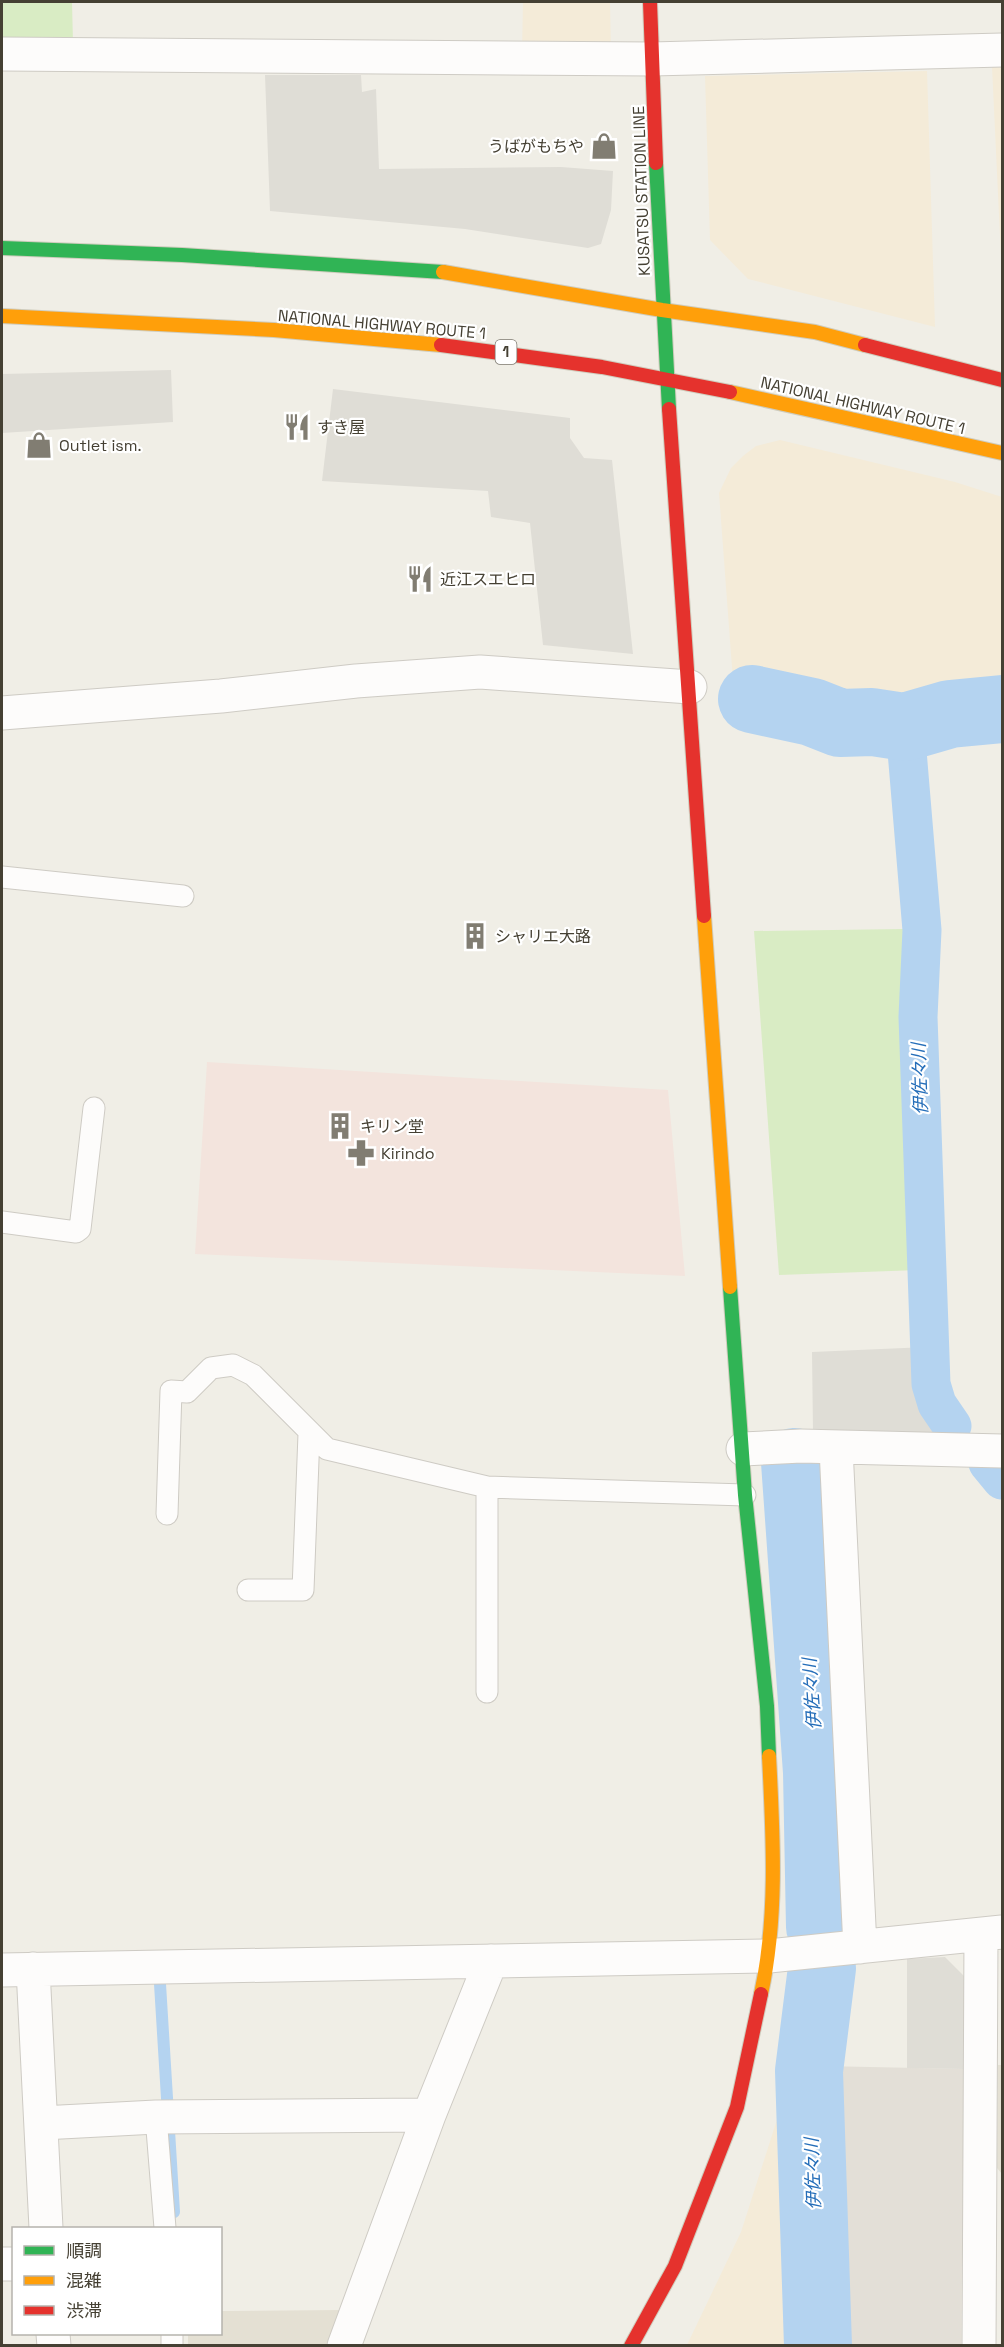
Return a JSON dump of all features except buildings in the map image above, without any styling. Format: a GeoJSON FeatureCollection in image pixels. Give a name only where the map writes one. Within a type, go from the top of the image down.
{"type":"FeatureCollection","features":[{"type":"Feature","properties":{"kind":"main road","name":"KUSATSU STATION LINE"},"geometry":{"type":"LineString","coordinates":[[632,2346],[675,2266],[737,2107],[769,1956],[774,1847],[766,1706],[745,1495],[662,310],[650,2]]}},
{"type":"Feature","properties":{"kind":"main road"},"geometry":{"type":"LineString","coordinates":[[2,248],[182,255],[454,273],[662,310],[815,332],[1002,380]]}},
{"type":"Feature","properties":{"kind":"main road","name":"NATIONAL HIGHWAY ROUTE 1"},"geometry":{"type":"LineString","coordinates":[[2,316],[181,322],[455,345],[668,379],[1002,453]]}},
{"type":"Feature","properties":{"kind":"street"},"geometry":{"type":"LineString","coordinates":[[2,54],[652,59],[1002,50]]}},
{"type":"Feature","properties":{"kind":"street"},"geometry":{"type":"LineString","coordinates":[[2,713],[480,672],[690,687]]}},
{"type":"Feature","properties":{"kind":"street"},"geometry":{"type":"LineString","coordinates":[[836,1448],[860,1947]]}},
{"type":"Feature","properties":{"kind":"street"},"geometry":{"type":"LineString","coordinates":[[743,1449],[1002,1451]]}},
{"type":"Feature","properties":{"kind":"street"},"geometry":{"type":"LineString","coordinates":[[46,2227],[42,2123],[17,1970],[769,1956],[992,1934],[991,2205],[979,2346]]}},
{"type":"Feature","properties":{"kind":"street"},"geometry":{"type":"LineString","coordinates":[[344,2346],[429,2115],[491,1961]]}},
{"type":"Feature","properties":{"kind":"street"},"geometry":{"type":"LineString","coordinates":[[42,2123],[156,2117],[429,2115]]}},
{"type":"Feature","properties":{"kind":"lane"},"geometry":{"type":"LineString","coordinates":[[2,877],[183,897]]}},
{"type":"Feature","properties":{"kind":"lane"},"geometry":{"type":"LineString","coordinates":[[2,1222],[76,1232],[80,1229],[94,1108]]}},
{"type":"Feature","properties":{"kind":"lane"},"geometry":{"type":"LineString","coordinates":[[167,1514],[171,1391],[187,1392],[211,1368],[233,1365],[253,1375],[309,1434],[327,1449],[487,1487],[745,1495]]}},
{"type":"Feature","properties":{"kind":"lane"},"geometry":{"type":"LineString","coordinates":[[248,1590],[303,1590],[309,1434]]}},
{"type":"Feature","properties":{"kind":"lane"},"geometry":{"type":"LineString","coordinates":[[487,1487],[487,1692]]}},
{"type":"Feature","properties":{"kind":"lane"},"geometry":{"type":"LineString","coordinates":[[156,2117],[165,2227]]}},
{"type":"Feature","properties":{"kind":"shaded area"},"geometry":{"type":"Polygon","coordinates":[[[523,2],[610,2],[611,51],[522,51],[523,2]]]}},
{"type":"Feature","properties":{"kind":"shaded area"},"geometry":{"type":"Polygon","coordinates":[[[1002,66],[1002,278],[992,67],[1002,66]]]}},
{"type":"Feature","properties":{"kind":"shaded area"},"geometry":{"type":"Polygon","coordinates":[[[927,71],[935,327],[748,279],[710,240],[705,76],[927,71]]]}},
{"type":"Feature","properties":{"kind":"shaded area"},"geometry":{"type":"Polygon","coordinates":[[[265,75],[361,75],[362,92],[376,89],[379,169],[561,167],[613,171],[611,210],[601,244],[588,248],[465,229],[270,211],[265,75]]]}},
{"type":"Feature","properties":{"kind":"shaded area"},"geometry":{"type":"Polygon","coordinates":[[[171,370],[173,422],[2,433],[2,374],[171,370]]]}},
{"type":"Feature","properties":{"kind":"shaded area"},"geometry":{"type":"Polygon","coordinates":[[[333,389],[570,418],[570,438],[584,458],[612,460],[633,654],[543,645],[530,523],[491,517],[488,491],[322,481],[333,389]]]}},
{"type":"Feature","properties":{"kind":"shaded area"},"geometry":{"type":"Polygon","coordinates":[[[780,440],[955,482],[1002,497],[1002,694],[981,693],[913,707],[855,710],[754,682],[734,694],[719,493],[731,468],[743,456],[756,446],[780,440]]]}},
{"type":"Feature","properties":{"kind":"shaded area"},"geometry":{"type":"Polygon","coordinates":[[[207,1062],[668,1090],[685,1276],[195,1254],[207,1062]]]}},
{"type":"Feature","properties":{"kind":"shaded area"},"geometry":{"type":"Polygon","coordinates":[[[927,1347],[928,1390],[940,1419],[949,1426],[947,1434],[813,1432],[812,1352],[927,1347]]]}},
{"type":"Feature","properties":{"kind":"shaded area"},"geometry":{"type":"Polygon","coordinates":[[[945,1957],[964,1976],[964,2069],[907,2068],[907,1959],[945,1957]]]}},
{"type":"Feature","properties":{"kind":"shaded area"},"geometry":{"type":"Polygon","coordinates":[[[998,2065],[1002,2065],[1002,2174],[997,2168],[998,2065]]]}},
{"type":"Feature","properties":{"kind":"shaded area"},"geometry":{"type":"Polygon","coordinates":[[[823,2066],[964,2069],[961,2345],[834,2345],[823,2066]]]}},
{"type":"Feature","properties":{"kind":"shaded area"},"geometry":{"type":"Polygon","coordinates":[[[782,2104],[793,2106],[801,2345],[687,2345],[741,2232],[782,2104]]]}},
{"type":"Feature","properties":{"kind":"shaded area"},"geometry":{"type":"Polygon","coordinates":[[[342,2310],[326,2345],[188,2345],[188,2335],[222,2335],[222,2311],[342,2310]]]}},
{"type":"Feature","properties":{"kind":"green space"},"geometry":{"type":"Polygon","coordinates":[[[2,2],[72,2],[73,43],[2,43],[2,2]]]}},
{"type":"Feature","properties":{"kind":"green space"},"geometry":{"type":"Polygon","coordinates":[[[903,929],[917,936],[912,1007],[922,1260],[919,1270],[779,1275],[754,931],[903,929]]]}},
{"type":"Feature","properties":{"kind":"waterway","name":"伊佐々川"},"geometry":{"type":"LineString","coordinates":[[752,699],[812,712],[840,723],[872,722],[905,727],[950,714],[1002,709]]}},
{"type":"Feature","properties":{"kind":"waterway","name":"伊佐々川"},"geometry":{"type":"LineString","coordinates":[[905,727],[922,930],[918,1017],[931,1384],[937,1404],[952,1426]]}},
{"type":"Feature","properties":{"kind":"waterway","name":"伊佐々川"},"geometry":{"type":"LineString","coordinates":[[795,1462],[817,1772],[820,1927]]}},
{"type":"Feature","properties":{"kind":"waterway","name":"伊佐々川"},"geometry":{"type":"LineString","coordinates":[[988,1463],[1002,1480]]}},
{"type":"Feature","properties":{"kind":"waterway","name":"伊佐々川"},"geometry":{"type":"LineString","coordinates":[[818,2346],[809,2071],[822,1968]]}},
{"type":"Feature","properties":{"kind":"waterway"},"geometry":{"type":"LineString","coordinates":[[160,1984],[174,2212]]}},
{"type":"Feature","properties":{"kind":"traffic: fast"},"geometry":{"type":"LineString","coordinates":[[656,163],[669,409]]}},
{"type":"Feature","properties":{"kind":"traffic: fast"},"geometry":{"type":"LineString","coordinates":[[2,248],[182,255],[443,272]]}},
{"type":"Feature","properties":{"kind":"traffic: fast"},"geometry":{"type":"LineString","coordinates":[[730,1287],[745,1495],[767,1706],[769,1756]]}},
{"type":"Feature","properties":{"kind":"traffic: slow"},"geometry":{"type":"LineString","coordinates":[[443,272],[662,310],[815,332],[865,345]]}},
{"type":"Feature","properties":{"kind":"traffic: slow"},"geometry":{"type":"LineString","coordinates":[[2,316],[274,330],[441,345]]}},
{"type":"Feature","properties":{"kind":"traffic: slow"},"geometry":{"type":"LineString","coordinates":[[730,392],[1002,453]]}},
{"type":"Feature","properties":{"kind":"traffic: slow"},"geometry":{"type":"LineString","coordinates":[[704,916],[730,1287]]}},
{"type":"Feature","properties":{"kind":"traffic: slow"},"geometry":{"type":"LineString","coordinates":[[761,1994],[772,1905],[773,1845],[769,1756]]}},
{"type":"Feature","properties":{"kind":"traffic: jam"},"geometry":{"type":"LineString","coordinates":[[650,2],[656,163]]}},
{"type":"Feature","properties":{"kind":"traffic: jam"},"geometry":{"type":"LineString","coordinates":[[441,345],[602,367],[730,392]]}},
{"type":"Feature","properties":{"kind":"traffic: jam"},"geometry":{"type":"LineString","coordinates":[[865,345],[1002,380]]}},
{"type":"Feature","properties":{"kind":"traffic: jam"},"geometry":{"type":"LineString","coordinates":[[669,409],[704,916]]}},
{"type":"Feature","properties":{"kind":"traffic: jam"},"geometry":{"type":"LineString","coordinates":[[631,2346],[675,2266],[737,2107],[761,1994]]}},
{"type":"Feature","properties":{"kind":"place","name":"うばがもちや"},"geometry":{"type":"Point","coordinates":[604,146]}},
{"type":"Feature","properties":{"kind":"place","name":"すき屋"},"geometry":{"type":"Point","coordinates":[297,427]}},
{"type":"Feature","properties":{"kind":"place","name":"Outlet ism."},"geometry":{"type":"Point","coordinates":[39,445]}},
{"type":"Feature","properties":{"kind":"place","name":"近江スエヒロ"},"geometry":{"type":"Point","coordinates":[420,579]}},
{"type":"Feature","properties":{"kind":"place","name":"シャリエ大路"},"geometry":{"type":"Point","coordinates":[475,936]}},
{"type":"Feature","properties":{"kind":"place","name":"キリン堂"},"geometry":{"type":"Point","coordinates":[340,1126]}},
{"type":"Feature","properties":{"kind":"place","name":"Kirindo"},"geometry":{"type":"Point","coordinates":[361,1153]}}]}
